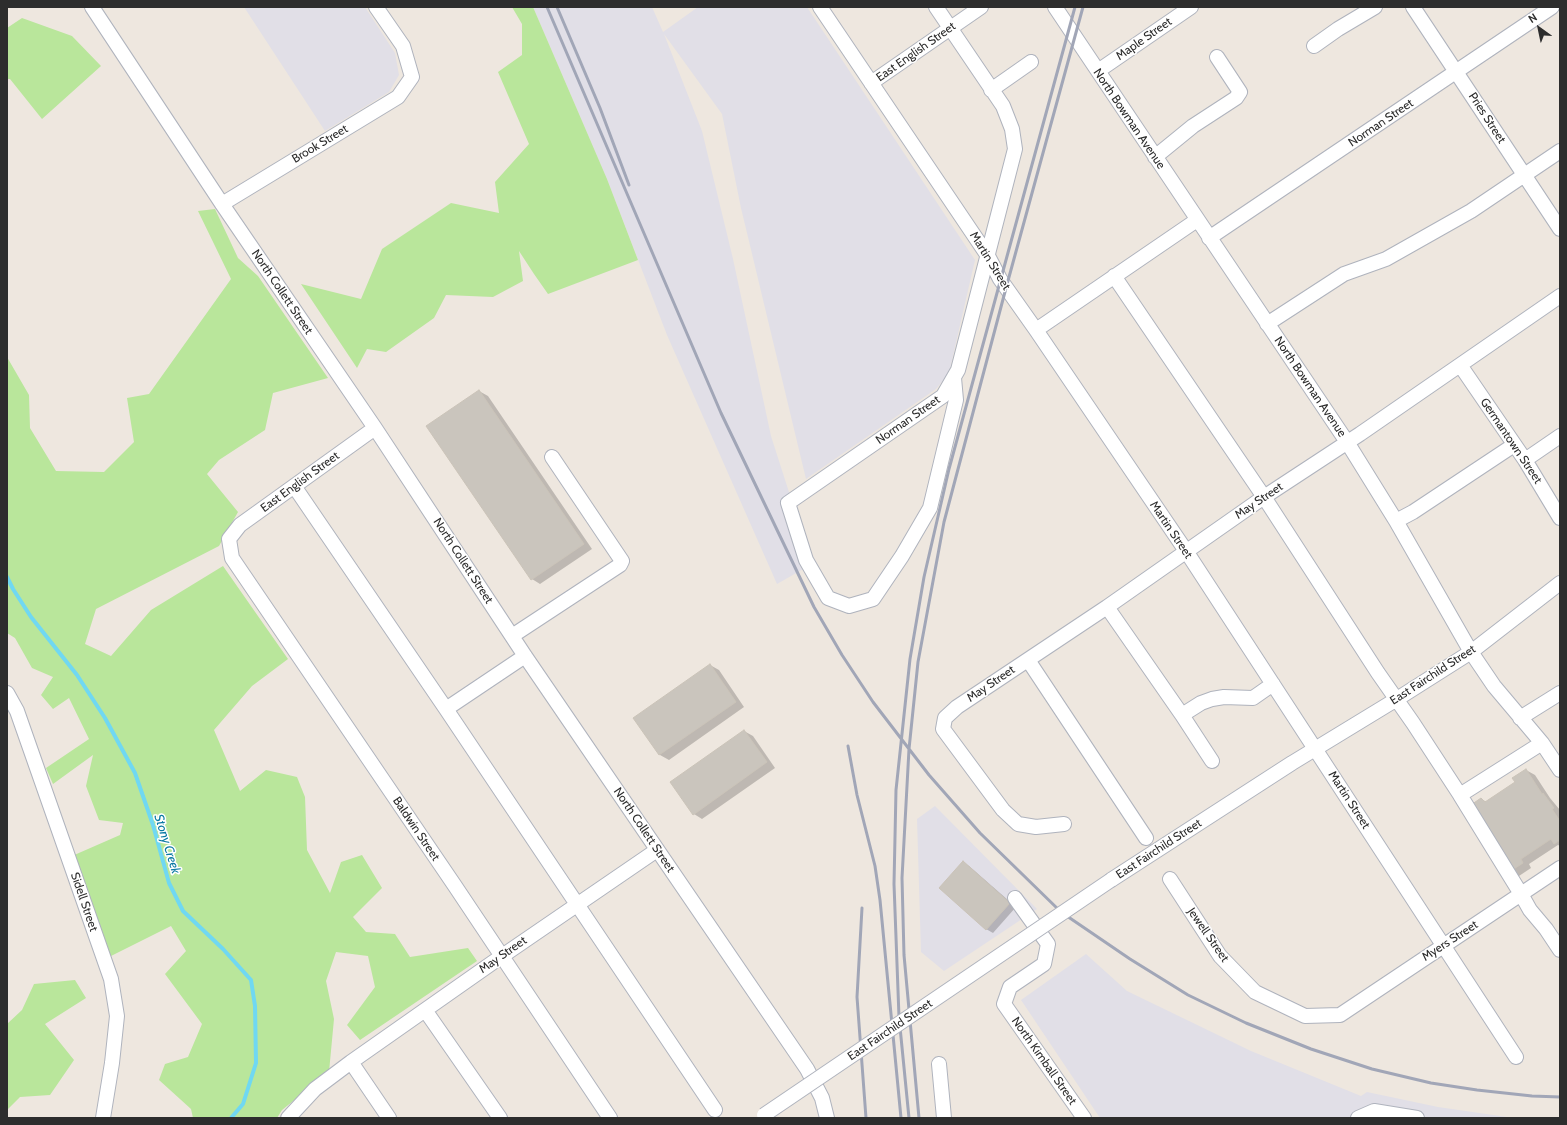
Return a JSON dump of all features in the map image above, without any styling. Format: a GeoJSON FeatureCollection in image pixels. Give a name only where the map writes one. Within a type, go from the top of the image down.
{"type":"FeatureCollection","features":[{"type":"Feature","properties":{"kind":"street","name":"North Collett Street"},"geometry":{"type":"LineString","coordinates":[[92,7],[222,204],[375,428],[525,656],[807,1069],[822,1098],[827,1118]]}},
{"type":"Feature","properties":{"kind":"street","name":"Brook Street"},"geometry":{"type":"LineString","coordinates":[[222,204],[398,97],[412,78],[403,46],[376,7]]}},
{"type":"Feature","properties":{"kind":"street","name":"Martin Street"},"geometry":{"type":"LineString","coordinates":[[820,7],[988,256],[1000,279],[1186,551],[1316,748],[1516,1057]]}},
{"type":"Feature","properties":{"kind":"street","name":"Norman Street"},"geometry":{"type":"LineString","coordinates":[[936,7],[1005,112],[1012,129],[1015,149],[958,370],[943,396],[788,503],[806,560],[828,598],[849,606],[873,599],[902,556],[930,508],[956,400],[954,378]]}},
{"type":"Feature","properties":{"kind":"street","name":"East English Street"},"geometry":{"type":"LineString","coordinates":[[871,83],[981,7]]}},
{"type":"Feature","properties":{"kind":"street","name":"North Bowman Avenue"},"geometry":{"type":"LineString","coordinates":[[1055,7],[1347,442],[1396,522],[1471,652],[1494,686],[1542,743],[1560,770]]}},
{"type":"Feature","properties":{"kind":"street","name":"Maple Street"},"geometry":{"type":"LineString","coordinates":[[1098,71],[1191,7]]}},
{"type":"Feature","properties":{"kind":"street"},"geometry":{"type":"LineString","coordinates":[[1314,46],[1338,29],[1375,7]]}},
{"type":"Feature","properties":{"kind":"street","name":"Pries Street"},"geometry":{"type":"LineString","coordinates":[[1413,7],[1560,229]]}},
{"type":"Feature","properties":{"kind":"street","name":"Norman Street"},"geometry":{"type":"LineString","coordinates":[[1209,238],[1552,7]]}},
{"type":"Feature","properties":{"kind":"street"},"geometry":{"type":"LineString","coordinates":[[1155,157],[1193,126],[1236,98],[1240,92],[1217,57]]}},
{"type":"Feature","properties":{"kind":"street"},"geometry":{"type":"LineString","coordinates":[[991,90],[1031,62]]}},
{"type":"Feature","properties":{"kind":"street"},"geometry":{"type":"LineString","coordinates":[[1267,324],[1344,274],[1386,259],[1471,211],[1560,151]]}},
{"type":"Feature","properties":{"kind":"street"},"geometry":{"type":"LineString","coordinates":[[1036,330],[1197,220]]}},
{"type":"Feature","properties":{"kind":"street"},"geometry":{"type":"LineString","coordinates":[[1114,276],[1264,498],[1460,794],[1522,894],[1530,910],[1546,928],[1560,950]]}},
{"type":"Feature","properties":{"kind":"street","name":"May Street"},"geometry":{"type":"LineString","coordinates":[[1064,824],[1036,827],[1018,824],[1003,810],[943,729],[945,718],[957,706],[1107,607],[1186,551],[1560,296]]}},
{"type":"Feature","properties":{"kind":"street","name":"Germantown Street"},"geometry":{"type":"LineString","coordinates":[[1460,365],[1525,460],[1560,518]]}},
{"type":"Feature","properties":{"kind":"street","name":"East English Street"},"geometry":{"type":"LineString","coordinates":[[229,538],[240,525],[375,428]]}},
{"type":"Feature","properties":{"kind":"street"},"geometry":{"type":"LineString","coordinates":[[1525,460],[1560,436]]}},
{"type":"Feature","properties":{"kind":"street"},"geometry":{"type":"LineString","coordinates":[[1396,522],[1514,444]]}},
{"type":"Feature","properties":{"kind":"street"},"geometry":{"type":"LineString","coordinates":[[512,636],[620,565],[622,561],[552,457]]}},
{"type":"Feature","properties":{"kind":"street"},"geometry":{"type":"LineString","coordinates":[[294,486],[446,709],[576,905],[715,1110]]}},
{"type":"Feature","properties":{"kind":"street","name":"Baldwin Street"},"geometry":{"type":"LineString","coordinates":[[229,538],[232,558],[455,886],[610,1118]]}},
{"type":"Feature","properties":{"kind":"street","name":"East Fairchild Street"},"geometry":{"type":"LineString","coordinates":[[762,1116],[1111,880],[1316,748],[1471,652],[1560,583]]}},
{"type":"Feature","properties":{"kind":"street"},"geometry":{"type":"LineString","coordinates":[[1107,607],[1212,761]]}},
{"type":"Feature","properties":{"kind":"street"},"geometry":{"type":"LineString","coordinates":[[446,709],[525,656]]}},
{"type":"Feature","properties":{"kind":"street"},"geometry":{"type":"LineString","coordinates":[[1028,660],[1146,838]]}},
{"type":"Feature","properties":{"kind":"street"},"geometry":{"type":"LineString","coordinates":[[1182,715],[1201,704],[1212,700],[1224,698],[1253,698],[1273,684]]}},
{"type":"Feature","properties":{"kind":"street"},"geometry":{"type":"LineString","coordinates":[[1520,718],[1560,693]]}},
{"type":"Feature","properties":{"kind":"street","name":"Sidell Street"},"geometry":{"type":"LineString","coordinates":[[7,694],[17,711],[111,979],[117,1016],[112,1063],[103,1118]]}},
{"type":"Feature","properties":{"kind":"street"},"geometry":{"type":"LineString","coordinates":[[1460,794],[1542,743]]}},
{"type":"Feature","properties":{"kind":"street","name":"May Street"},"geometry":{"type":"LineString","coordinates":[[288,1118],[315,1089],[351,1062],[657,850]]}},
{"type":"Feature","properties":{"kind":"street","name":"Myers Street"},"geometry":{"type":"LineString","coordinates":[[1340,1015],[1560,868]]}},
{"type":"Feature","properties":{"kind":"street","name":"Jewell Street"},"geometry":{"type":"LineString","coordinates":[[1170,879],[1220,956],[1255,992],[1305,1016],[1340,1015]]}},
{"type":"Feature","properties":{"kind":"street","name":"North Kimball Street"},"geometry":{"type":"LineString","coordinates":[[1015,898],[1048,944],[1044,964],[1010,987],[1004,1004],[1084,1118]]}},
{"type":"Feature","properties":{"kind":"street"},"geometry":{"type":"LineString","coordinates":[[425,1010],[500,1118]]}},
{"type":"Feature","properties":{"kind":"street"},"geometry":{"type":"LineString","coordinates":[[351,1062],[389,1118]]}},
{"type":"Feature","properties":{"kind":"street"},"geometry":{"type":"LineString","coordinates":[[939,1064],[944,1118]]}},
{"type":"Feature","properties":{"kind":"street"},"geometry":{"type":"LineString","coordinates":[[1358,1118],[1374,1111],[1417,1118]]}},
{"type":"Feature","properties":{"kind":"shaded area"},"geometry":{"type":"Polygon","coordinates":[[[244,7],[365,7],[395,53],[399,75],[389,92],[325,131],[244,7]]]}},
{"type":"Feature","properties":{"kind":"shaded area"},"geometry":{"type":"Polygon","coordinates":[[[533,7],[652,7],[663,32],[698,7],[807,7],[975,260],[949,373],[936,389],[806,479],[741,208],[722,114],[664,34],[702,131],[733,259],[771,436],[812,564],[777,584],[667,335],[607,179],[533,7]]]}},
{"type":"Feature","properties":{"kind":"shaded area"},"geometry":{"type":"Polygon","coordinates":[[[935,806],[1037,909],[944,971],[921,952],[917,819],[935,806]]]}},
{"type":"Feature","properties":{"kind":"shaded area"},"geometry":{"type":"Polygon","coordinates":[[[1086,954],[1127,991],[1251,1051],[1361,1096],[1367,1092],[1438,1107],[1514,1118],[1100,1118],[1021,1000],[1086,954]]]}},
{"type":"Feature","properties":{"kind":"green space"},"geometry":{"type":"Polygon","coordinates":[[[512,7],[533,7],[607,179],[638,260],[548,294],[519,251],[523,281],[493,297],[446,295],[434,318],[386,352],[367,349],[357,368],[301,284],[361,299],[382,249],[451,203],[499,213],[495,182],[529,144],[498,72],[522,55],[522,24],[512,7]]]}},
{"type":"Feature","properties":{"kind":"green space"},"geometry":{"type":"Polygon","coordinates":[[[22,18],[72,36],[101,66],[42,119],[10,79],[7,79],[7,28],[22,18]]]}},
{"type":"Feature","properties":{"kind":"green space"},"geometry":{"type":"Polygon","coordinates":[[[215,209],[238,258],[258,276],[328,378],[273,393],[265,430],[219,460],[207,474],[238,512],[219,546],[96,609],[85,644],[111,656],[151,610],[223,566],[288,659],[252,686],[214,730],[240,791],[266,770],[297,777],[305,797],[307,850],[330,893],[341,862],[362,855],[382,888],[353,917],[366,932],[395,934],[410,957],[468,948],[477,961],[360,1040],[347,1025],[375,987],[368,956],[336,952],[326,981],[334,1019],[329,1072],[282,1110],[277,1118],[193,1118],[191,1109],[159,1080],[165,1064],[188,1057],[202,1024],[165,974],[186,951],[171,926],[109,957],[72,856],[120,835],[123,823],[99,820],[86,786],[93,755],[53,784],[46,768],[89,739],[69,698],[53,709],[41,695],[53,677],[32,668],[15,638],[7,633],[7,357],[29,395],[30,428],[56,471],[104,472],[134,442],[127,398],[149,394],[231,279],[198,211],[215,209]]]}},
{"type":"Feature","properties":{"kind":"green space"},"geometry":{"type":"Polygon","coordinates":[[[75,980],[86,998],[45,1024],[74,1060],[50,1095],[20,1097],[7,1110],[7,1024],[22,1010],[34,984],[75,980]]]}},
{"type":"Feature","properties":{"kind":"building"},"geometry":{"type":"Polygon","coordinates":[[[479,390],[584,544],[531,580],[426,426],[479,390]]]}},
{"type":"Feature","properties":{"kind":"building"},"geometry":{"type":"Polygon","coordinates":[[[710,664],[736,702],[659,755],[633,718],[710,664]]]}},
{"type":"Feature","properties":{"kind":"building"},"geometry":{"type":"Polygon","coordinates":[[[744,730],[767,762],[693,815],[670,782],[744,730]]]}},
{"type":"Feature","properties":{"kind":"building"},"geometry":{"type":"Polygon","coordinates":[[[1526,769],[1542,794],[1543,793],[1554,808],[1552,809],[1560,821],[1560,840],[1554,844],[1551,839],[1521,859],[1523,863],[1509,872],[1468,807],[1481,798],[1485,802],[1515,782],[1512,778],[1526,769]]]}},
{"type":"Feature","properties":{"kind":"building"},"geometry":{"type":"Polygon","coordinates":[[[963,861],[1010,903],[986,930],[939,888],[963,861]]]}},
{"type":"Feature","properties":{"kind":"waterway","name":"Stony Creek"},"geometry":{"type":"LineString","coordinates":[[7,577],[31,617],[77,675],[105,718],[135,773],[153,825],[169,883],[183,911],[223,949],[251,980],[255,1006],[256,1063],[243,1104],[231,1118]]}},
{"type":"Feature","properties":{"kind":"railway"},"geometry":{"type":"LineString","coordinates":[[547,7],[721,413],[814,607],[842,655],[873,702],[929,775],[980,833],[1061,912],[1130,959],[1188,995],[1246,1023],[1311,1049],[1372,1069],[1431,1083],[1532,1096],[1560,1097]]}},
{"type":"Feature","properties":{"kind":"railway"},"geometry":{"type":"LineString","coordinates":[[557,7],[600,108],[629,185]]}},
{"type":"Feature","properties":{"kind":"railway"},"geometry":{"type":"LineString","coordinates":[[909,1118],[899,1017],[894,884],[896,790],[910,659],[924,577],[949,469],[1075,7]]}},
{"type":"Feature","properties":{"kind":"railway"},"geometry":{"type":"LineString","coordinates":[[919,1118],[904,955],[902,878],[909,749],[918,662],[944,522],[1083,7]]}},
{"type":"Feature","properties":{"kind":"railway"},"geometry":{"type":"LineString","coordinates":[[848,746],[857,795],[875,866],[880,900],[901,1118]]}},
{"type":"Feature","properties":{"kind":"railway"},"geometry":{"type":"LineString","coordinates":[[862,908],[857,997],[866,1118]]}}]}
